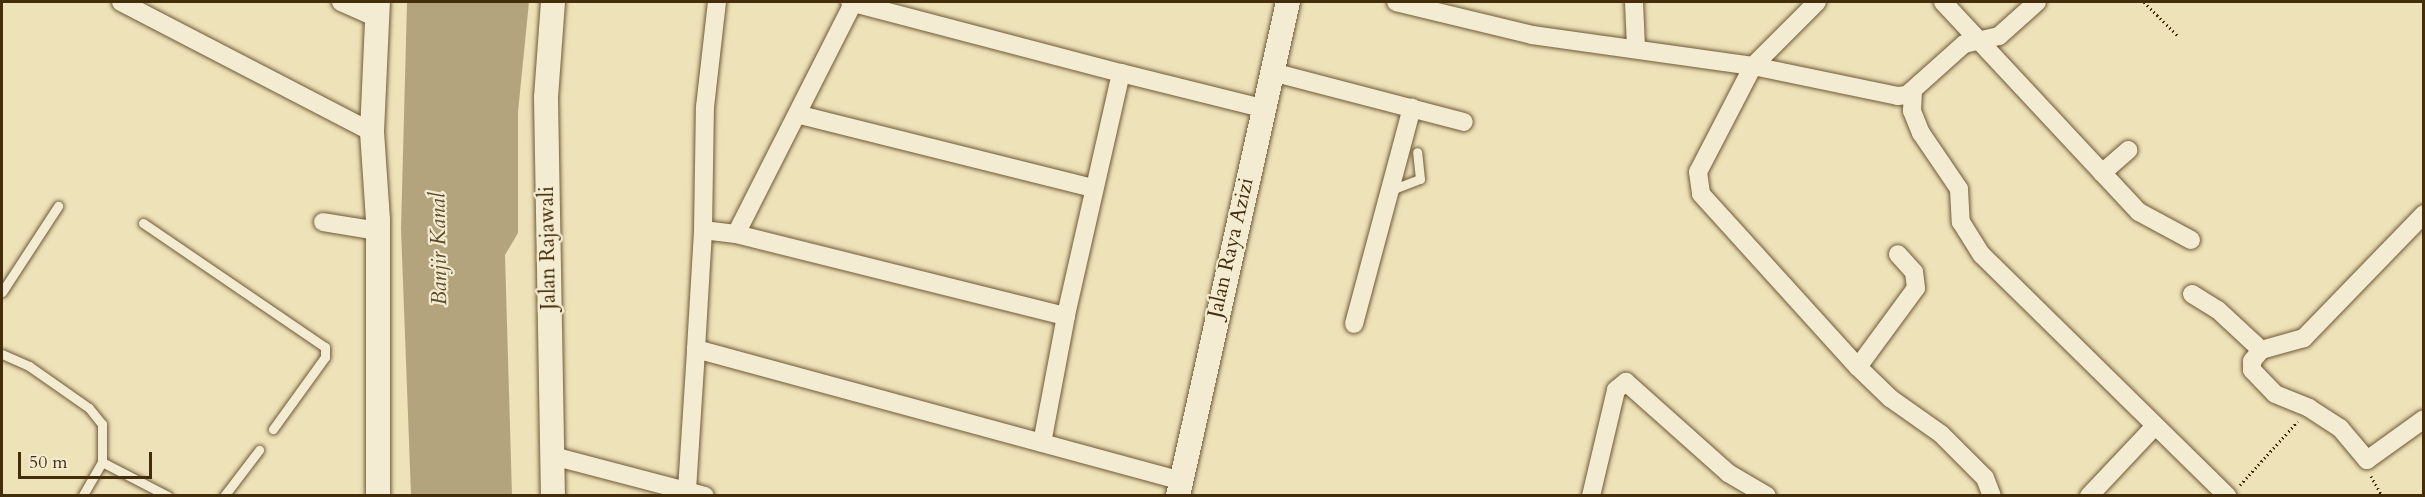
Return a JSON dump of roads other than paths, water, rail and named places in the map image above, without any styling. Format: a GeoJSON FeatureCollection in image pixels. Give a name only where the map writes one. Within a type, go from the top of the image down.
{"type":"FeatureCollection","features":[{"type":"Feature","properties":{"kind":"street"},"geometry":{"type":"LineString","coordinates":[[121,2],[372,132]]}},
{"type":"Feature","properties":{"kind":"street"},"geometry":{"type":"LineString","coordinates":[[341,2],[377,10],[372,132],[378,231],[378,495]]}},
{"type":"Feature","properties":{"kind":"street","name":"Jalan Rajawali"},"geometry":{"type":"LineString","coordinates":[[553,2],[546,98],[553,495]]}},
{"type":"Feature","properties":{"kind":"street"},"geometry":{"type":"LineString","coordinates":[[687,490],[703,230],[705,107],[717,2]]}},
{"type":"Feature","properties":{"kind":"street"},"geometry":{"type":"LineString","coordinates":[[736,234],[800,115],[852,2],[1261,108]]}},
{"type":"Feature","properties":{"kind":"street","name":"Jalan Raya Azizi"},"geometry":{"type":"LineString","coordinates":[[1180,488],[1261,108],[1288,2]]}},
{"type":"Feature","properties":{"kind":"street"},"geometry":{"type":"LineString","coordinates":[[1396,2],[1532,35],[1753,66],[1873,94],[1902,96],[1912,91],[1960,47],[1976,39],[2000,36],[2037,2]]}},
{"type":"Feature","properties":{"kind":"street"},"geometry":{"type":"LineString","coordinates":[[1634,2],[1636,48]]}},
{"type":"Feature","properties":{"kind":"street"},"geometry":{"type":"LineString","coordinates":[[1817,2],[1753,66],[1698,172],[1701,194],[1858,367],[1890,398],[1941,434],[1985,478],[1992,495]]}},
{"type":"Feature","properties":{"kind":"street"},"geometry":{"type":"LineString","coordinates":[[1943,2],[2139,212],[2191,240]]}},
{"type":"Feature","properties":{"kind":"street"},"geometry":{"type":"LineString","coordinates":[[1272,72],[1464,122]]}},
{"type":"Feature","properties":{"kind":"street"},"geometry":{"type":"LineString","coordinates":[[1042,443],[1093,188],[1121,73]]}},
{"type":"Feature","properties":{"kind":"street"},"geometry":{"type":"LineString","coordinates":[[1912,91],[1918,127],[1959,189],[1961,222],[1982,255],[2155,426],[2226,492]]}},
{"type":"Feature","properties":{"kind":"street"},"geometry":{"type":"LineString","coordinates":[[1354,324],[1412,108]]}},
{"type":"Feature","properties":{"kind":"street"},"geometry":{"type":"LineString","coordinates":[[800,115],[1093,188]]}},
{"type":"Feature","properties":{"kind":"street"},"geometry":{"type":"LineString","coordinates":[[2102,173],[2128,150]]}},
{"type":"Feature","properties":{"kind":"street"},"geometry":{"type":"LineString","coordinates":[[2424,214],[2304,338],[2261,350],[2252,361],[2258,379],[2275,394],[2309,408],[2340,428],[2367,460],[2424,418]]}},
{"type":"Feature","properties":{"kind":"street"},"geometry":{"type":"LineString","coordinates":[[323,222],[378,231]]}},
{"type":"Feature","properties":{"kind":"street"},"geometry":{"type":"LineString","coordinates":[[703,230],[736,234],[1066,316]]}},
{"type":"Feature","properties":{"kind":"street"},"geometry":{"type":"LineString","coordinates":[[1858,367],[1916,288],[1914,272],[1898,254]]}},
{"type":"Feature","properties":{"kind":"street"},"geometry":{"type":"LineString","coordinates":[[2192,294],[2218,310],[2261,350]]}},
{"type":"Feature","properties":{"kind":"street"},"geometry":{"type":"LineString","coordinates":[[696,349],[1042,443],[1180,488]]}},
{"type":"Feature","properties":{"kind":"street"},"geometry":{"type":"LineString","coordinates":[[1591,495],[1616,390],[1626,382],[1728,473],[1767,495]]}},
{"type":"Feature","properties":{"kind":"street"},"geometry":{"type":"LineString","coordinates":[[2089,495],[2155,426]]}},
{"type":"Feature","properties":{"kind":"street"},"geometry":{"type":"LineString","coordinates":[[553,456],[705,495]]}},
{"type":"Feature","properties":{"kind":"lane"},"geometry":{"type":"LineString","coordinates":[[1391,190],[1420,179],[1417,152]]}},
{"type":"Feature","properties":{"kind":"lane"},"geometry":{"type":"LineString","coordinates":[[2,292],[58,206]]}},
{"type":"Feature","properties":{"kind":"lane"},"geometry":{"type":"LineString","coordinates":[[144,224],[325,347],[325,357],[273,429]]}},
{"type":"Feature","properties":{"kind":"lane"},"geometry":{"type":"LineString","coordinates":[[2,354],[29,366],[96,416],[105,434],[102,462],[82,495]]}},
{"type":"Feature","properties":{"kind":"lane"},"geometry":{"type":"LineString","coordinates":[[224,495],[259,450]]}},
{"type":"Feature","properties":{"kind":"lane"},"geometry":{"type":"LineString","coordinates":[[102,462],[168,495]]}},
{"type":"Feature","properties":{"kind":"water","name":"Banjir Kanal"},"geometry":{"type":"Polygon","coordinates":[[[407,2],[529,2],[518,112],[518,233],[505,255],[512,495],[411,495],[401,229],[407,2]]]}}]}
